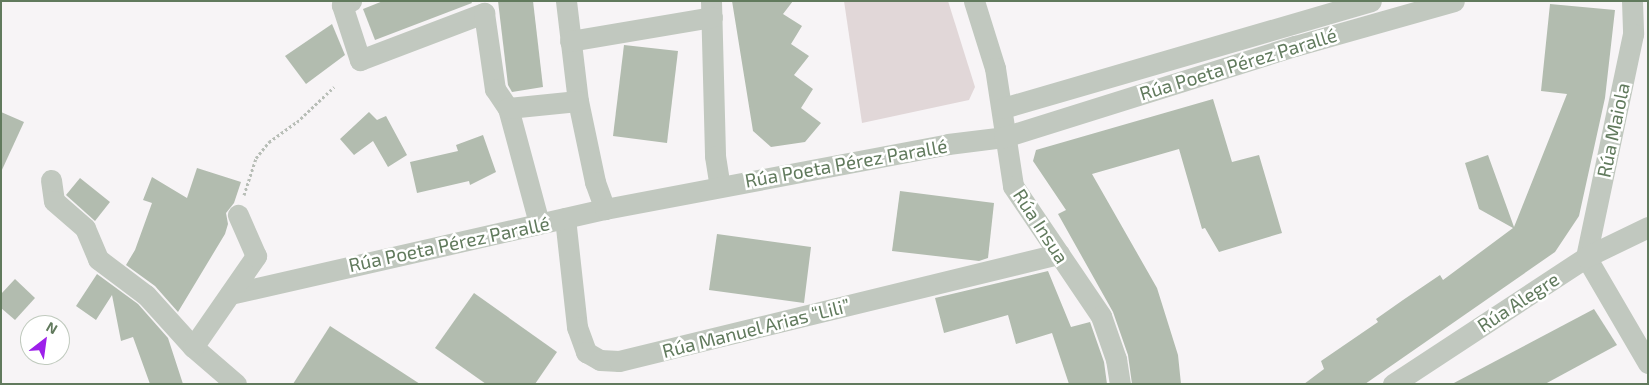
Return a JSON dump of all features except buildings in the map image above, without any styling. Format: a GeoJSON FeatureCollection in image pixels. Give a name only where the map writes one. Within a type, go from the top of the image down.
{"type":"FeatureCollection","features":[{"type":"Feature","properties":{"kind":"street"},"geometry":{"type":"LineString","coordinates":[[351,1],[342,5],[360,60],[484,14],[495,89],[508,108],[539,223]]}},
{"type":"Feature","properties":{"kind":"street"},"geometry":{"type":"LineString","coordinates":[[566,1],[578,101],[595,182],[605,209]]}},
{"type":"Feature","properties":{"kind":"street","name":"Rúa Insua"},"geometry":{"type":"LineString","coordinates":[[974,1],[995,68],[1003,108],[1004,137],[1013,186],[1101,316],[1116,359],[1120,384]]}},
{"type":"Feature","properties":{"kind":"street","name":"Rúa Poeta Pérez Parallé"},"geometry":{"type":"LineString","coordinates":[[1003,108],[1371,1]]}},
{"type":"Feature","properties":{"kind":"street","name":"Rúa Poeta Pérez Parallé"},"geometry":{"type":"LineString","coordinates":[[230,294],[605,209],[948,144],[1004,137],[1296,46],[1454,1]]}},
{"type":"Feature","properties":{"kind":"street","name":"Rúa Maiola"},"geometry":{"type":"LineString","coordinates":[[1586,257],[1633,34],[1632,1]]}},
{"type":"Feature","properties":{"kind":"street"},"geometry":{"type":"LineString","coordinates":[[570,41],[712,9],[715,156],[720,186]]}},
{"type":"Feature","properties":{"kind":"street"},"geometry":{"type":"LineString","coordinates":[[508,108],[578,101]]}},
{"type":"Feature","properties":{"kind":"street"},"geometry":{"type":"LineString","coordinates":[[51,180],[54,201],[85,228],[98,259],[146,296],[192,347],[227,381]]}},
{"type":"Feature","properties":{"kind":"street"},"geometry":{"type":"LineString","coordinates":[[192,347],[256,256],[238,215]]}},
{"type":"Feature","properties":{"kind":"street","name":"Rúa Manuel Arias “Lili”"},"geometry":{"type":"LineString","coordinates":[[566,218],[578,327],[586,352],[600,360],[619,361],[1059,254]]}},
{"type":"Feature","properties":{"kind":"street","name":"Rúa Alegre"},"geometry":{"type":"LineString","coordinates":[[1393,384],[1586,257],[1648,227]]}},
{"type":"Feature","properties":{"kind":"street"},"geometry":{"type":"LineString","coordinates":[[1586,257],[1648,363]]}},
{"type":"Feature","properties":{"kind":"path"},"geometry":{"type":"LineString","coordinates":[[238,215],[256,158],[269,142],[297,122],[334,87]]}},
{"type":"Feature","properties":{"kind":"shaded area"},"geometry":{"type":"Polygon","coordinates":[[[844,1],[948,1],[975,87],[969,100],[862,123],[844,1]]]}}]}
